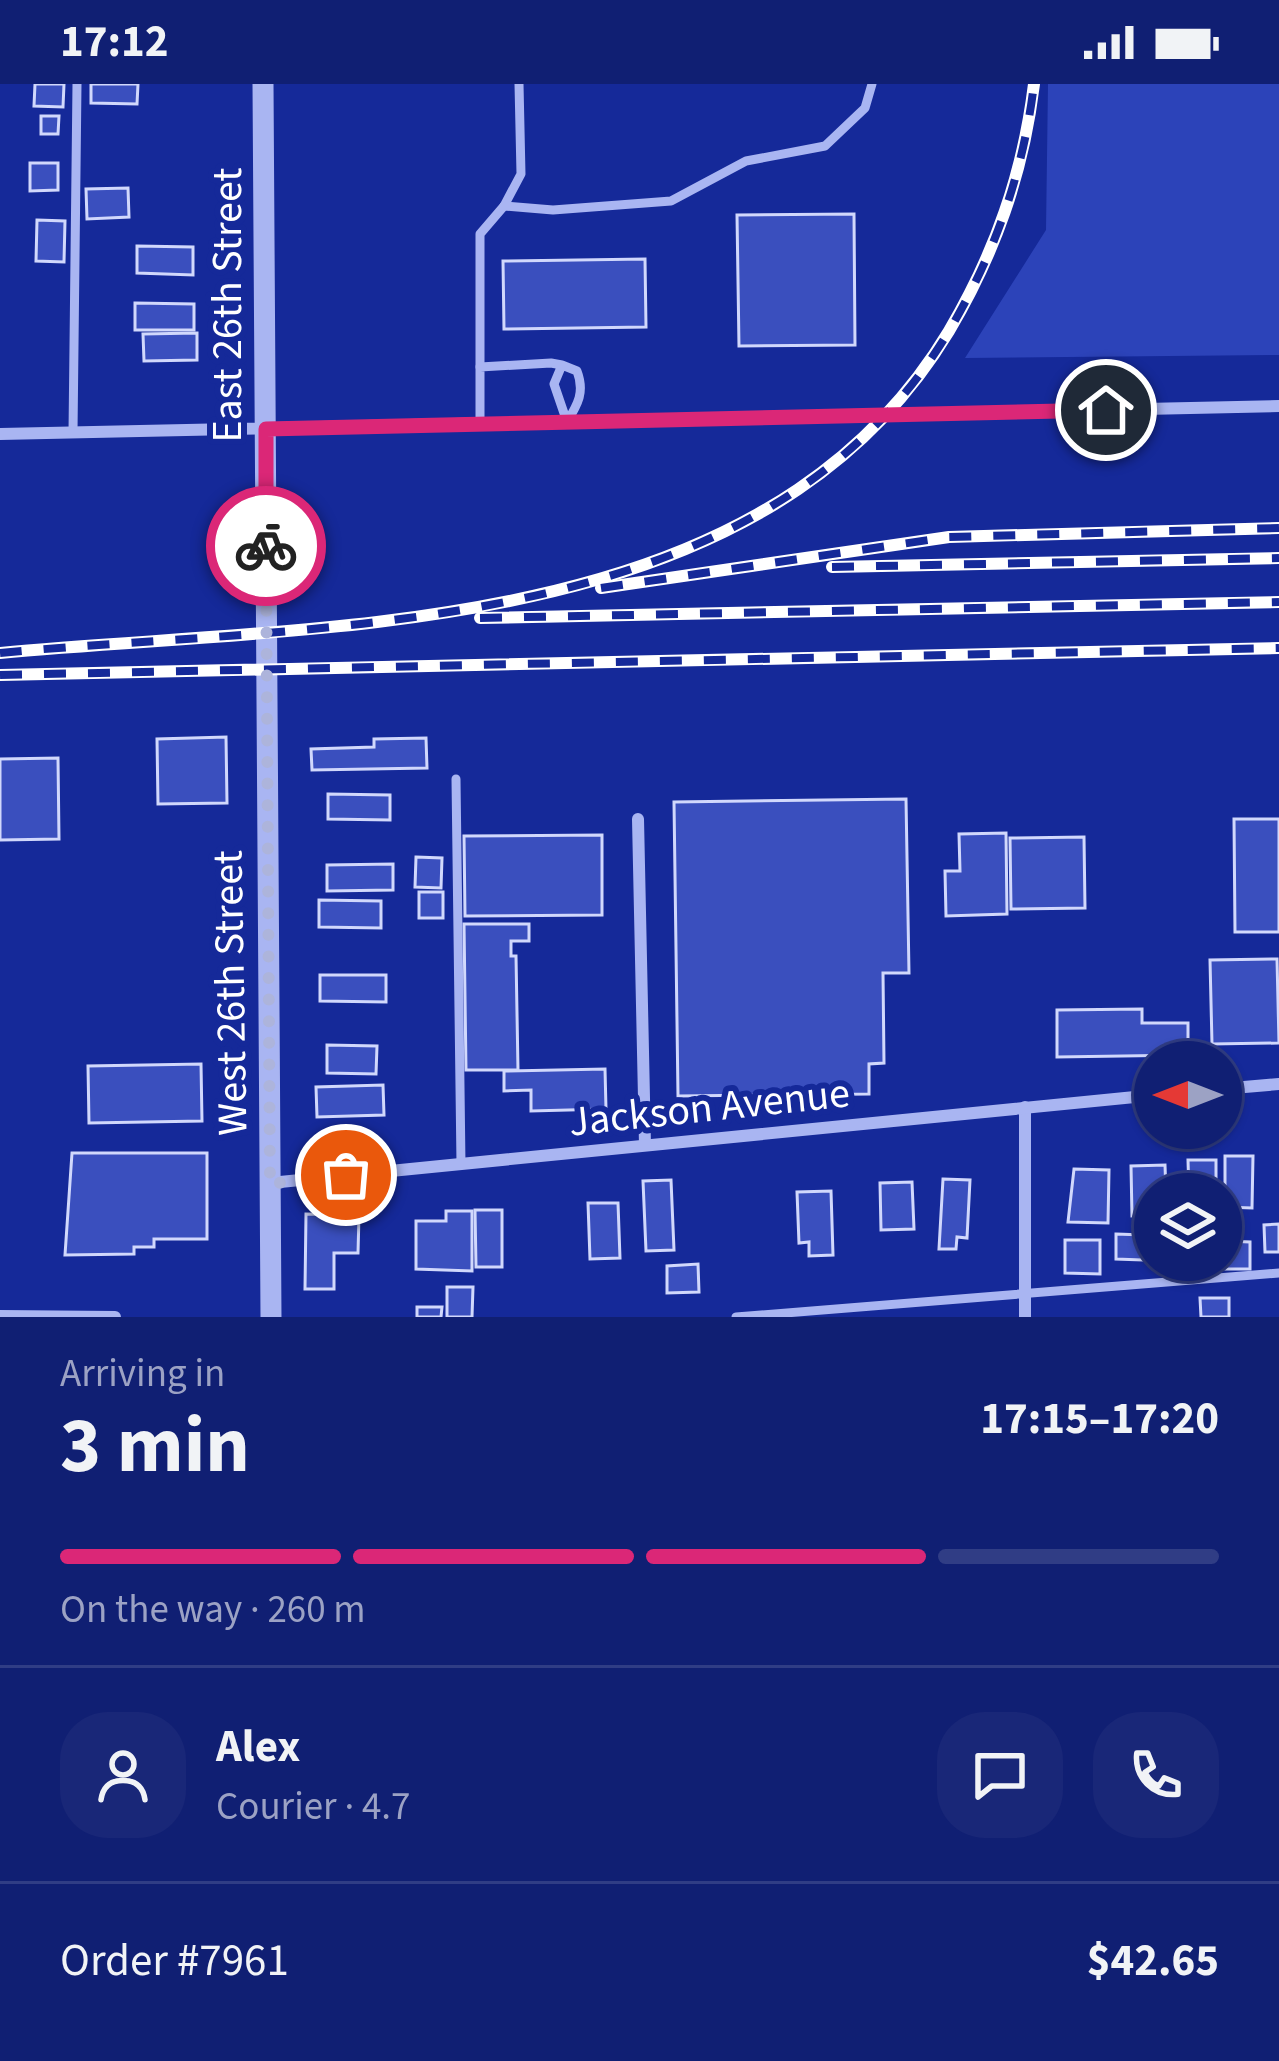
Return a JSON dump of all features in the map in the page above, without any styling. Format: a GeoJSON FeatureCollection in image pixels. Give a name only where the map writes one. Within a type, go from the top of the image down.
{"type":"FeatureCollection","features":[{"type":"Feature","properties":{"kind":"street","name":"East 26th Street"},"geometry":{"type":"LineString","coordinates":[[263,84],[265,669]]}},
{"type":"Feature","properties":{"kind":"street"},"geometry":{"type":"LineString","coordinates":[[0,434],[1279,406]]}},
{"type":"Feature","properties":{"kind":"street","name":"West 26th Street"},"geometry":{"type":"LineString","coordinates":[[265,669],[271,1317]]}},
{"type":"Feature","properties":{"kind":"street"},"geometry":{"type":"LineString","coordinates":[[638,819],[645,1145]]}},
{"type":"Feature","properties":{"kind":"street"},"geometry":{"type":"LineString","coordinates":[[1242,1087],[1279,1084]]}},
{"type":"Feature","properties":{"kind":"street","name":"Jackson Avenue"},"geometry":{"type":"LineString","coordinates":[[270,1184],[1134,1097]]}},
{"type":"Feature","properties":{"kind":"street"},"geometry":{"type":"LineString","coordinates":[[1024,1107],[1025,1317]]}},
{"type":"Feature","properties":{"kind":"street"},"geometry":{"type":"LineString","coordinates":[[0,1316],[115,1317]]}},
{"type":"Feature","properties":{"kind":"lane"},"geometry":{"type":"LineString","coordinates":[[73,432],[77,84]]}},
{"type":"Feature","properties":{"kind":"lane"},"geometry":{"type":"LineString","coordinates":[[480,424],[480,234],[504,206],[521,174],[519,84]]}},
{"type":"Feature","properties":{"kind":"lane"},"geometry":{"type":"LineString","coordinates":[[504,206],[553,210],[671,201],[746,161],[825,146],[865,108],[872,84]]}},
{"type":"Feature","properties":{"kind":"lane"},"geometry":{"type":"LineString","coordinates":[[480,367],[562,365],[577,371],[582,384],[567,422]]}},
{"type":"Feature","properties":{"kind":"lane"},"geometry":{"type":"LineString","coordinates":[[562,365],[554,385],[567,422]]}},
{"type":"Feature","properties":{"kind":"lane"},"geometry":{"type":"LineString","coordinates":[[456,779],[461,1164]]}},
{"type":"Feature","properties":{"kind":"lane"},"geometry":{"type":"LineString","coordinates":[[736,1317],[1279,1273]]}},
{"type":"Feature","properties":{"kind":"shaded area"},"geometry":{"type":"Polygon","coordinates":[[[1048,84],[1279,84],[1279,355],[965,358],[1046,230],[1048,84]]]}},
{"type":"Feature","properties":{"kind":"building"},"geometry":{"type":"Polygon","coordinates":[[[35,84],[64,84],[63,107],[34,106],[35,84]]]}},
{"type":"Feature","properties":{"kind":"building"},"geometry":{"type":"Polygon","coordinates":[[[91,84],[138,84],[137,104],[91,103],[91,84]]]}},
{"type":"Feature","properties":{"kind":"building"},"geometry":{"type":"Polygon","coordinates":[[[41,116],[59,116],[58,134],[41,134],[41,116]]]}},
{"type":"Feature","properties":{"kind":"building"},"geometry":{"type":"Polygon","coordinates":[[[30,163],[58,163],[58,190],[30,191],[30,163]]]}},
{"type":"Feature","properties":{"kind":"building"},"geometry":{"type":"Polygon","coordinates":[[[128,188],[129,217],[87,219],[86,189],[128,188]]]}},
{"type":"Feature","properties":{"kind":"building"},"geometry":{"type":"Polygon","coordinates":[[[854,214],[855,345],[739,346],[737,215],[854,214]]]}},
{"type":"Feature","properties":{"kind":"building"},"geometry":{"type":"Polygon","coordinates":[[[37,220],[65,221],[64,262],[36,261],[37,220]]]}},
{"type":"Feature","properties":{"kind":"building"},"geometry":{"type":"Polygon","coordinates":[[[137,246],[193,247],[193,275],[137,273],[137,246]]]}},
{"type":"Feature","properties":{"kind":"building"},"geometry":{"type":"Polygon","coordinates":[[[645,259],[646,327],[504,329],[503,261],[645,259]]]}},
{"type":"Feature","properties":{"kind":"building"},"geometry":{"type":"Polygon","coordinates":[[[135,303],[194,304],[194,330],[135,330],[135,303]]]}},
{"type":"Feature","properties":{"kind":"building"},"geometry":{"type":"Polygon","coordinates":[[[197,333],[197,360],[144,361],[143,334],[197,333]]]}},
{"type":"Feature","properties":{"kind":"building"},"geometry":{"type":"Polygon","coordinates":[[[226,737],[227,803],[158,804],[157,739],[226,737]]]}},
{"type":"Feature","properties":{"kind":"building"},"geometry":{"type":"Polygon","coordinates":[[[426,738],[427,768],[312,770],[311,749],[374,747],[374,739],[426,738]]]}},
{"type":"Feature","properties":{"kind":"building"},"geometry":{"type":"Polygon","coordinates":[[[58,758],[59,839],[0,840],[0,759],[58,758]]]}},
{"type":"Feature","properties":{"kind":"building"},"geometry":{"type":"Polygon","coordinates":[[[328,794],[390,795],[390,820],[328,819],[328,794]]]}},
{"type":"Feature","properties":{"kind":"building"},"geometry":{"type":"Polygon","coordinates":[[[906,799],[909,973],[883,973],[884,1063],[869,1064],[869,1094],[678,1096],[674,802],[906,799]]]}},
{"type":"Feature","properties":{"kind":"building"},"geometry":{"type":"Polygon","coordinates":[[[1234,819],[1279,819],[1279,932],[1235,932],[1234,819]]]}},
{"type":"Feature","properties":{"kind":"building"},"geometry":{"type":"Polygon","coordinates":[[[1006,833],[1007,914],[946,916],[945,871],[960,871],[959,834],[1006,833]]]}},
{"type":"Feature","properties":{"kind":"building"},"geometry":{"type":"Polygon","coordinates":[[[602,835],[602,915],[465,916],[464,836],[602,835]]]}},
{"type":"Feature","properties":{"kind":"building"},"geometry":{"type":"Polygon","coordinates":[[[1084,837],[1085,908],[1011,909],[1010,838],[1084,837]]]}},
{"type":"Feature","properties":{"kind":"building"},"geometry":{"type":"Polygon","coordinates":[[[416,857],[442,858],[441,888],[415,887],[416,857]]]}},
{"type":"Feature","properties":{"kind":"building"},"geometry":{"type":"Polygon","coordinates":[[[393,864],[393,890],[327,891],[327,865],[393,864]]]}},
{"type":"Feature","properties":{"kind":"building"},"geometry":{"type":"Polygon","coordinates":[[[419,892],[443,892],[443,918],[419,918],[419,892]]]}},
{"type":"Feature","properties":{"kind":"building"},"geometry":{"type":"Polygon","coordinates":[[[319,900],[381,901],[381,928],[319,927],[319,900]]]}},
{"type":"Feature","properties":{"kind":"building"},"geometry":{"type":"Polygon","coordinates":[[[464,924],[529,924],[529,941],[511,941],[511,956],[516,956],[518,1070],[466,1070],[464,924]]]}},
{"type":"Feature","properties":{"kind":"building"},"geometry":{"type":"Polygon","coordinates":[[[1277,959],[1279,1043],[1212,1041],[1210,960],[1277,959]]]}},
{"type":"Feature","properties":{"kind":"building"},"geometry":{"type":"Polygon","coordinates":[[[320,975],[386,975],[386,1002],[320,1001],[320,975]]]}},
{"type":"Feature","properties":{"kind":"building"},"geometry":{"type":"Polygon","coordinates":[[[1142,1009],[1142,1023],[1188,1023],[1188,1041],[1134,1041],[1134,1056],[1057,1057],[1057,1010],[1142,1009]]]}},
{"type":"Feature","properties":{"kind":"building"},"geometry":{"type":"Polygon","coordinates":[[[327,1045],[377,1046],[376,1074],[327,1073],[327,1045]]]}},
{"type":"Feature","properties":{"kind":"building"},"geometry":{"type":"Polygon","coordinates":[[[201,1064],[202,1121],[89,1123],[88,1066],[201,1064]]]}},
{"type":"Feature","properties":{"kind":"building"},"geometry":{"type":"Polygon","coordinates":[[[605,1069],[606,1109],[531,1111],[531,1090],[504,1091],[504,1071],[605,1069]]]}},
{"type":"Feature","properties":{"kind":"building"},"geometry":{"type":"Polygon","coordinates":[[[383,1085],[384,1115],[317,1117],[316,1087],[383,1085]]]}},
{"type":"Feature","properties":{"kind":"building"},"geometry":{"type":"Polygon","coordinates":[[[72,1153],[207,1153],[207,1239],[154,1239],[154,1247],[134,1247],[134,1254],[65,1255],[72,1153]]]}},
{"type":"Feature","properties":{"kind":"building"},"geometry":{"type":"Polygon","coordinates":[[[1225,1156],[1253,1156],[1252,1208],[1242,1208],[1242,1173],[1225,1173],[1225,1156]]]}},
{"type":"Feature","properties":{"kind":"building"},"geometry":{"type":"Polygon","coordinates":[[[1188,1160],[1216,1160],[1216,1173],[1188,1173],[1188,1160]]]}},
{"type":"Feature","properties":{"kind":"building"},"geometry":{"type":"Polygon","coordinates":[[[1165,1165],[1165,1173],[1134,1173],[1132,1216],[1131,1166],[1165,1165]]]}},
{"type":"Feature","properties":{"kind":"building"},"geometry":{"type":"Polygon","coordinates":[[[1074,1169],[1109,1170],[1108,1223],[1068,1222],[1074,1169]]]}},
{"type":"Feature","properties":{"kind":"building"},"geometry":{"type":"Polygon","coordinates":[[[943,1179],[970,1180],[967,1238],[957,1237],[956,1249],[939,1249],[943,1179]]]}},
{"type":"Feature","properties":{"kind":"building"},"geometry":{"type":"Polygon","coordinates":[[[671,1180],[674,1250],[646,1251],[643,1181],[671,1180]]]}},
{"type":"Feature","properties":{"kind":"building"},"geometry":{"type":"Polygon","coordinates":[[[912,1182],[914,1229],[881,1230],[880,1183],[912,1182]]]}},
{"type":"Feature","properties":{"kind":"building"},"geometry":{"type":"Polygon","coordinates":[[[831,1191],[833,1255],[809,1256],[809,1242],[799,1243],[797,1192],[831,1191]]]}},
{"type":"Feature","properties":{"kind":"building"},"geometry":{"type":"Polygon","coordinates":[[[588,1203],[618,1203],[620,1258],[590,1259],[588,1203]]]}},
{"type":"Feature","properties":{"kind":"building"},"geometry":{"type":"Polygon","coordinates":[[[475,1210],[502,1210],[502,1267],[476,1267],[475,1210]]]}},
{"type":"Feature","properties":{"kind":"building"},"geometry":{"type":"Polygon","coordinates":[[[446,1211],[472,1211],[472,1271],[416,1269],[416,1221],[446,1221],[446,1211]]]}},
{"type":"Feature","properties":{"kind":"building"},"geometry":{"type":"Polygon","coordinates":[[[306,1214],[359,1215],[358,1253],[334,1253],[334,1289],[305,1289],[306,1214]]]}},
{"type":"Feature","properties":{"kind":"building"},"geometry":{"type":"Polygon","coordinates":[[[1279,1224],[1279,1252],[1265,1252],[1264,1225],[1279,1224]]]}},
{"type":"Feature","properties":{"kind":"building"},"geometry":{"type":"Polygon","coordinates":[[[1116,1234],[1134,1235],[1134,1260],[1116,1259],[1116,1234]]]}},
{"type":"Feature","properties":{"kind":"building"},"geometry":{"type":"Polygon","coordinates":[[[1065,1240],[1100,1240],[1100,1274],[1065,1273],[1065,1240]]]}},
{"type":"Feature","properties":{"kind":"building"},"geometry":{"type":"Polygon","coordinates":[[[1242,1242],[1250,1242],[1250,1269],[1242,1269],[1242,1242]]]}},
{"type":"Feature","properties":{"kind":"building"},"geometry":{"type":"Polygon","coordinates":[[[698,1264],[699,1292],[667,1293],[667,1266],[698,1264]]]}},
{"type":"Feature","properties":{"kind":"building"},"geometry":{"type":"Polygon","coordinates":[[[447,1287],[473,1287],[472,1317],[447,1317],[447,1287]]]}},
{"type":"Feature","properties":{"kind":"building"},"geometry":{"type":"Polygon","coordinates":[[[1200,1298],[1229,1298],[1229,1317],[1201,1317],[1200,1298]]]}},
{"type":"Feature","properties":{"kind":"building"},"geometry":{"type":"Polygon","coordinates":[[[417,1307],[442,1307],[441,1317],[417,1317],[417,1307]]]}},
{"type":"Feature","properties":{"kind":"railway"},"geometry":{"type":"LineString","coordinates":[[0,653],[391,620],[524,598],[650,563],[766,509],[867,434],[949,331],[1005,212],[1023,150],[1034,84]]}},
{"type":"Feature","properties":{"kind":"railway"},"geometry":{"type":"LineString","coordinates":[[601,588],[949,537],[1279,528]]}},
{"type":"Feature","properties":{"kind":"railway"},"geometry":{"type":"LineString","coordinates":[[832,567],[1279,558]]}},
{"type":"Feature","properties":{"kind":"railway"},"geometry":{"type":"LineString","coordinates":[[480,618],[1279,602]]}},
{"type":"Feature","properties":{"kind":"railway"},"geometry":{"type":"LineString","coordinates":[[0,675],[1279,648]]}},
{"type":"Feature","properties":{"kind":"way so far"},"geometry":{"type":"LineString","coordinates":[[266,546],[270,1184],[346,1175]]}},
{"type":"Feature","properties":{"kind":"route"},"geometry":{"type":"LineString","coordinates":[[266,546],[266,429],[1106,410]]}}]}
